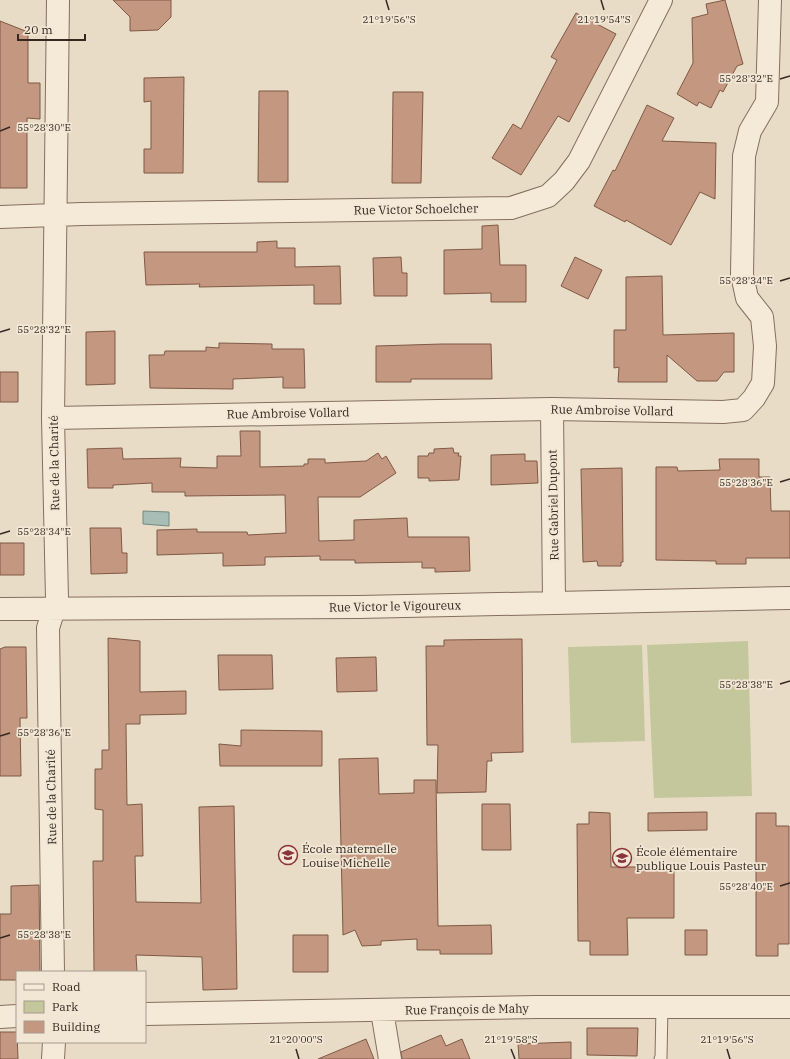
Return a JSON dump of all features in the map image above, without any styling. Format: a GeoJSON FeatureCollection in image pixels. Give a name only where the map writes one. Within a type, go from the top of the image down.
{"type":"FeatureCollection","features":[{"type":"Feature","properties":{"kind":"street","name":"Rue Victor Schoelcher"},"geometry":{"type":"LineString","coordinates":[[0,217],[82,214],[511,208],[548,196],[564,181],[579,161],[661,0]]}},
{"type":"Feature","properties":{"kind":"street","name":"Rue Ambroise Vollard"},"geometry":{"type":"LineString","coordinates":[[53,418],[552,409],[723,412],[743,410],[754,398],[763,383],[765,346],[762,317],[747,298],[742,275],[744,156],[750,131],[766,102],[770,0]]}},
{"type":"Feature","properties":{"kind":"street","name":"Rue de la Charité"},"geometry":{"type":"LineString","coordinates":[[53,971],[48,628],[57,599],[53,418],[55,216],[54,1]]}},
{"type":"Feature","properties":{"kind":"street","name":"Rue Gabriel Dupont"},"geometry":{"type":"LineString","coordinates":[[552,409],[554,602]]}},
{"type":"Feature","properties":{"kind":"street","name":"Rue Victor le Vigoureux"},"geometry":{"type":"LineString","coordinates":[[0,609],[359,607],[790,598]]}},
{"type":"Feature","properties":{"kind":"street","name":"Rue François de Mahy"},"geometry":{"type":"LineString","coordinates":[[146,1014],[662,1006],[790,1007]]}},
{"type":"Feature","properties":{"kind":"street"},"geometry":{"type":"LineString","coordinates":[[382,1011],[390,1059]]}},
{"type":"Feature","properties":{"kind":"street"},"geometry":{"type":"LineString","coordinates":[[0,1017],[16,1016]]}},
{"type":"Feature","properties":{"kind":"street"},"geometry":{"type":"LineString","coordinates":[[54,1043],[54,1059]]}},
{"type":"Feature","properties":{"kind":"lane"},"geometry":{"type":"LineString","coordinates":[[660,1059],[662,1006]]}},
{"type":"Feature","properties":{"kind":"green space"},"geometry":{"type":"Polygon","coordinates":[[[748,641],[752,796],[654,798],[647,645],[748,641]]]}},
{"type":"Feature","properties":{"kind":"green space"},"geometry":{"type":"Polygon","coordinates":[[[642,645],[645,741],[571,743],[568,647],[642,645]]]}},
{"type":"Feature","properties":{"kind":"water"},"geometry":{"type":"Polygon","coordinates":[[[143,511],[169,512],[169,526],[143,524],[143,511]]]}},
{"type":"Feature","properties":{"kind":"building"},"geometry":{"type":"Polygon","coordinates":[[[113,0],[171,0],[171,17],[158,30],[130,31],[130,17],[113,0]]]}},
{"type":"Feature","properties":{"kind":"building"},"geometry":{"type":"Polygon","coordinates":[[[725,0],[743,64],[737,66],[723,92],[720,90],[711,108],[699,102],[697,106],[677,94],[693,63],[692,18],[708,14],[706,4],[725,0]]]}},
{"type":"Feature","properties":{"kind":"building"},"geometry":{"type":"Polygon","coordinates":[[[576,13],[616,34],[569,122],[558,116],[521,175],[492,158],[513,124],[521,129],[557,60],[551,57],[576,13]]]}},
{"type":"Feature","properties":{"kind":"building"},"geometry":{"type":"Polygon","coordinates":[[[0,21],[28,32],[28,83],[40,83],[40,119],[27,118],[27,188],[0,188],[0,21]]]}},
{"type":"Feature","properties":{"kind":"building"},"geometry":{"type":"Polygon","coordinates":[[[184,77],[183,173],[144,173],[144,149],[151,149],[151,101],[144,102],[144,78],[184,77]]]}},
{"type":"Feature","properties":{"kind":"building"},"geometry":{"type":"Polygon","coordinates":[[[259,91],[288,91],[288,182],[258,182],[259,91]]]}},
{"type":"Feature","properties":{"kind":"building"},"geometry":{"type":"Polygon","coordinates":[[[393,92],[423,92],[421,183],[392,183],[393,92]]]}},
{"type":"Feature","properties":{"kind":"building"},"geometry":{"type":"Polygon","coordinates":[[[647,105],[674,118],[662,141],[716,143],[715,199],[700,192],[671,245],[626,220],[625,222],[594,206],[613,170],[615,171],[647,105]]]}},
{"type":"Feature","properties":{"kind":"building"},"geometry":{"type":"Polygon","coordinates":[[[498,225],[500,265],[526,265],[526,302],[491,302],[491,293],[444,294],[444,250],[482,249],[482,226],[498,225]]]}},
{"type":"Feature","properties":{"kind":"building"},"geometry":{"type":"Polygon","coordinates":[[[277,241],[277,248],[295,248],[295,267],[340,266],[341,304],[314,304],[314,285],[199,287],[200,284],[146,285],[144,252],[257,252],[257,242],[277,241]]]}},
{"type":"Feature","properties":{"kind":"building"},"geometry":{"type":"Polygon","coordinates":[[[401,257],[402,273],[407,273],[407,296],[374,296],[373,258],[401,257]]]}},
{"type":"Feature","properties":{"kind":"building"},"geometry":{"type":"Polygon","coordinates":[[[575,257],[602,270],[588,299],[561,286],[575,257]]]}},
{"type":"Feature","properties":{"kind":"building"},"geometry":{"type":"Polygon","coordinates":[[[662,276],[663,335],[734,333],[734,372],[724,372],[717,381],[697,381],[667,355],[667,382],[618,382],[619,367],[614,368],[614,330],[626,330],[626,277],[662,276]]]}},
{"type":"Feature","properties":{"kind":"building"},"geometry":{"type":"Polygon","coordinates":[[[115,331],[115,384],[86,385],[86,332],[115,331]]]}},
{"type":"Feature","properties":{"kind":"building"},"geometry":{"type":"Polygon","coordinates":[[[219,343],[272,344],[272,349],[304,349],[305,388],[283,388],[283,377],[233,379],[233,389],[150,388],[149,355],[164,355],[165,351],[206,351],[206,347],[219,348],[219,343]]]}},
{"type":"Feature","properties":{"kind":"building"},"geometry":{"type":"Polygon","coordinates":[[[491,344],[492,379],[411,379],[411,382],[376,382],[376,346],[491,344]]]}},
{"type":"Feature","properties":{"kind":"building"},"geometry":{"type":"Polygon","coordinates":[[[0,372],[18,372],[18,402],[0,402],[0,372]]]}},
{"type":"Feature","properties":{"kind":"building"},"geometry":{"type":"Polygon","coordinates":[[[240,431],[260,431],[260,467],[304,466],[304,464],[308,464],[308,459],[325,459],[325,463],[366,461],[378,453],[382,459],[386,456],[396,473],[360,497],[318,497],[319,541],[354,540],[354,520],[407,518],[408,537],[469,537],[470,571],[435,572],[435,568],[422,568],[422,562],[355,563],[355,560],[320,560],[320,556],[265,557],[265,565],[223,566],[223,553],[157,555],[157,530],[197,529],[197,532],[247,532],[248,535],[286,533],[285,495],[185,496],[185,492],[152,492],[152,483],[113,485],[113,488],[88,488],[87,449],[122,448],[123,459],[181,458],[180,467],[217,468],[217,456],[241,456],[240,431]]]}},
{"type":"Feature","properties":{"kind":"building"},"geometry":{"type":"Polygon","coordinates":[[[453,448],[454,453],[459,453],[458,456],[461,456],[459,480],[429,481],[429,478],[418,478],[418,456],[428,456],[429,453],[434,453],[434,449],[453,448]]]}},
{"type":"Feature","properties":{"kind":"building"},"geometry":{"type":"Polygon","coordinates":[[[525,454],[525,461],[537,461],[538,483],[491,485],[491,455],[525,454]]]}},
{"type":"Feature","properties":{"kind":"building"},"geometry":{"type":"Polygon","coordinates":[[[719,459],[759,459],[759,477],[770,477],[771,511],[790,511],[790,558],[746,558],[746,564],[716,564],[716,561],[656,560],[656,467],[677,467],[678,471],[720,470],[719,459]]]}},
{"type":"Feature","properties":{"kind":"building"},"geometry":{"type":"Polygon","coordinates":[[[622,468],[623,562],[621,562],[621,566],[598,566],[597,561],[583,562],[581,469],[622,468]]]}},
{"type":"Feature","properties":{"kind":"building"},"geometry":{"type":"Polygon","coordinates":[[[90,528],[121,528],[122,553],[127,553],[127,573],[91,574],[90,528]]]}},
{"type":"Feature","properties":{"kind":"building"},"geometry":{"type":"Polygon","coordinates":[[[0,543],[24,543],[24,575],[0,575],[0,543]]]}},
{"type":"Feature","properties":{"kind":"building"},"geometry":{"type":"Polygon","coordinates":[[[108,638],[140,641],[140,692],[186,691],[186,714],[140,715],[140,724],[126,724],[127,805],[142,804],[143,856],[135,856],[136,902],[201,903],[199,807],[234,806],[237,989],[203,990],[202,957],[136,955],[137,971],[94,971],[93,861],[103,861],[103,810],[95,809],[95,769],[102,769],[102,750],[109,750],[108,638]]]}},
{"type":"Feature","properties":{"kind":"building"},"geometry":{"type":"Polygon","coordinates":[[[522,639],[523,752],[491,753],[492,761],[487,761],[486,792],[437,793],[438,745],[427,745],[426,646],[444,646],[444,640],[522,639]]]}},
{"type":"Feature","properties":{"kind":"building"},"geometry":{"type":"Polygon","coordinates":[[[5,647],[26,647],[27,718],[20,718],[21,776],[0,776],[0,649],[5,647]]]}},
{"type":"Feature","properties":{"kind":"building"},"geometry":{"type":"Polygon","coordinates":[[[218,655],[272,655],[273,689],[219,690],[218,655]]]}},
{"type":"Feature","properties":{"kind":"building"},"geometry":{"type":"Polygon","coordinates":[[[376,657],[377,691],[337,692],[336,658],[376,657]]]}},
{"type":"Feature","properties":{"kind":"building"},"geometry":{"type":"Polygon","coordinates":[[[241,730],[322,731],[322,766],[220,766],[219,744],[241,746],[241,730]]]}},
{"type":"Feature","properties":{"kind":"building"},"geometry":{"type":"Polygon","coordinates":[[[378,758],[379,794],[414,793],[414,780],[436,780],[438,926],[491,925],[492,954],[440,954],[440,950],[417,950],[417,939],[381,941],[381,945],[362,946],[355,930],[343,935],[339,759],[378,758]]]}},
{"type":"Feature","properties":{"kind":"building"},"geometry":{"type":"Polygon","coordinates":[[[482,804],[510,804],[511,850],[482,850],[482,804]]]}},
{"type":"Feature","properties":{"kind":"building"},"geometry":{"type":"Polygon","coordinates":[[[589,812],[610,813],[611,867],[674,867],[674,918],[627,918],[628,955],[590,955],[590,941],[578,941],[577,824],[589,824],[589,812]]]}},
{"type":"Feature","properties":{"kind":"building"},"geometry":{"type":"Polygon","coordinates":[[[707,812],[707,830],[648,831],[648,813],[707,812]]]}},
{"type":"Feature","properties":{"kind":"building"},"geometry":{"type":"Polygon","coordinates":[[[756,813],[776,813],[776,826],[789,826],[789,944],[778,944],[778,956],[756,956],[756,813]]]}},
{"type":"Feature","properties":{"kind":"building"},"geometry":{"type":"Polygon","coordinates":[[[39,885],[40,971],[16,971],[16,980],[0,980],[0,914],[11,914],[11,886],[39,885]]]}},
{"type":"Feature","properties":{"kind":"building"},"geometry":{"type":"Polygon","coordinates":[[[685,930],[707,930],[707,955],[685,955],[685,930]]]}},
{"type":"Feature","properties":{"kind":"building"},"geometry":{"type":"Polygon","coordinates":[[[293,935],[328,935],[328,972],[293,972],[293,935]]]}},
{"type":"Feature","properties":{"kind":"building"},"geometry":{"type":"Polygon","coordinates":[[[587,1028],[638,1028],[637,1056],[587,1055],[587,1028]]]}},
{"type":"Feature","properties":{"kind":"building"},"geometry":{"type":"Polygon","coordinates":[[[0,1032],[16,1032],[18,1059],[0,1059],[0,1032]]]}},
{"type":"Feature","properties":{"kind":"building"},"geometry":{"type":"Polygon","coordinates":[[[441,1035],[446,1046],[462,1039],[470,1059],[402,1059],[401,1052],[441,1035]]]}},
{"type":"Feature","properties":{"kind":"building"},"geometry":{"type":"Polygon","coordinates":[[[366,1039],[374,1059],[318,1059],[366,1039]]]}},
{"type":"Feature","properties":{"kind":"building"},"geometry":{"type":"Polygon","coordinates":[[[571,1042],[571,1059],[519,1059],[518,1044],[571,1042]]]}},
{"type":"Feature","properties":{"kind":"place","name":"École maternelle Louise Michelle"},"geometry":{"type":"Point","coordinates":[288,855]}},
{"type":"Feature","properties":{"kind":"place","name":"École élémentaire publique Louis Pasteur"},"geometry":{"type":"Point","coordinates":[622,858]}}]}
